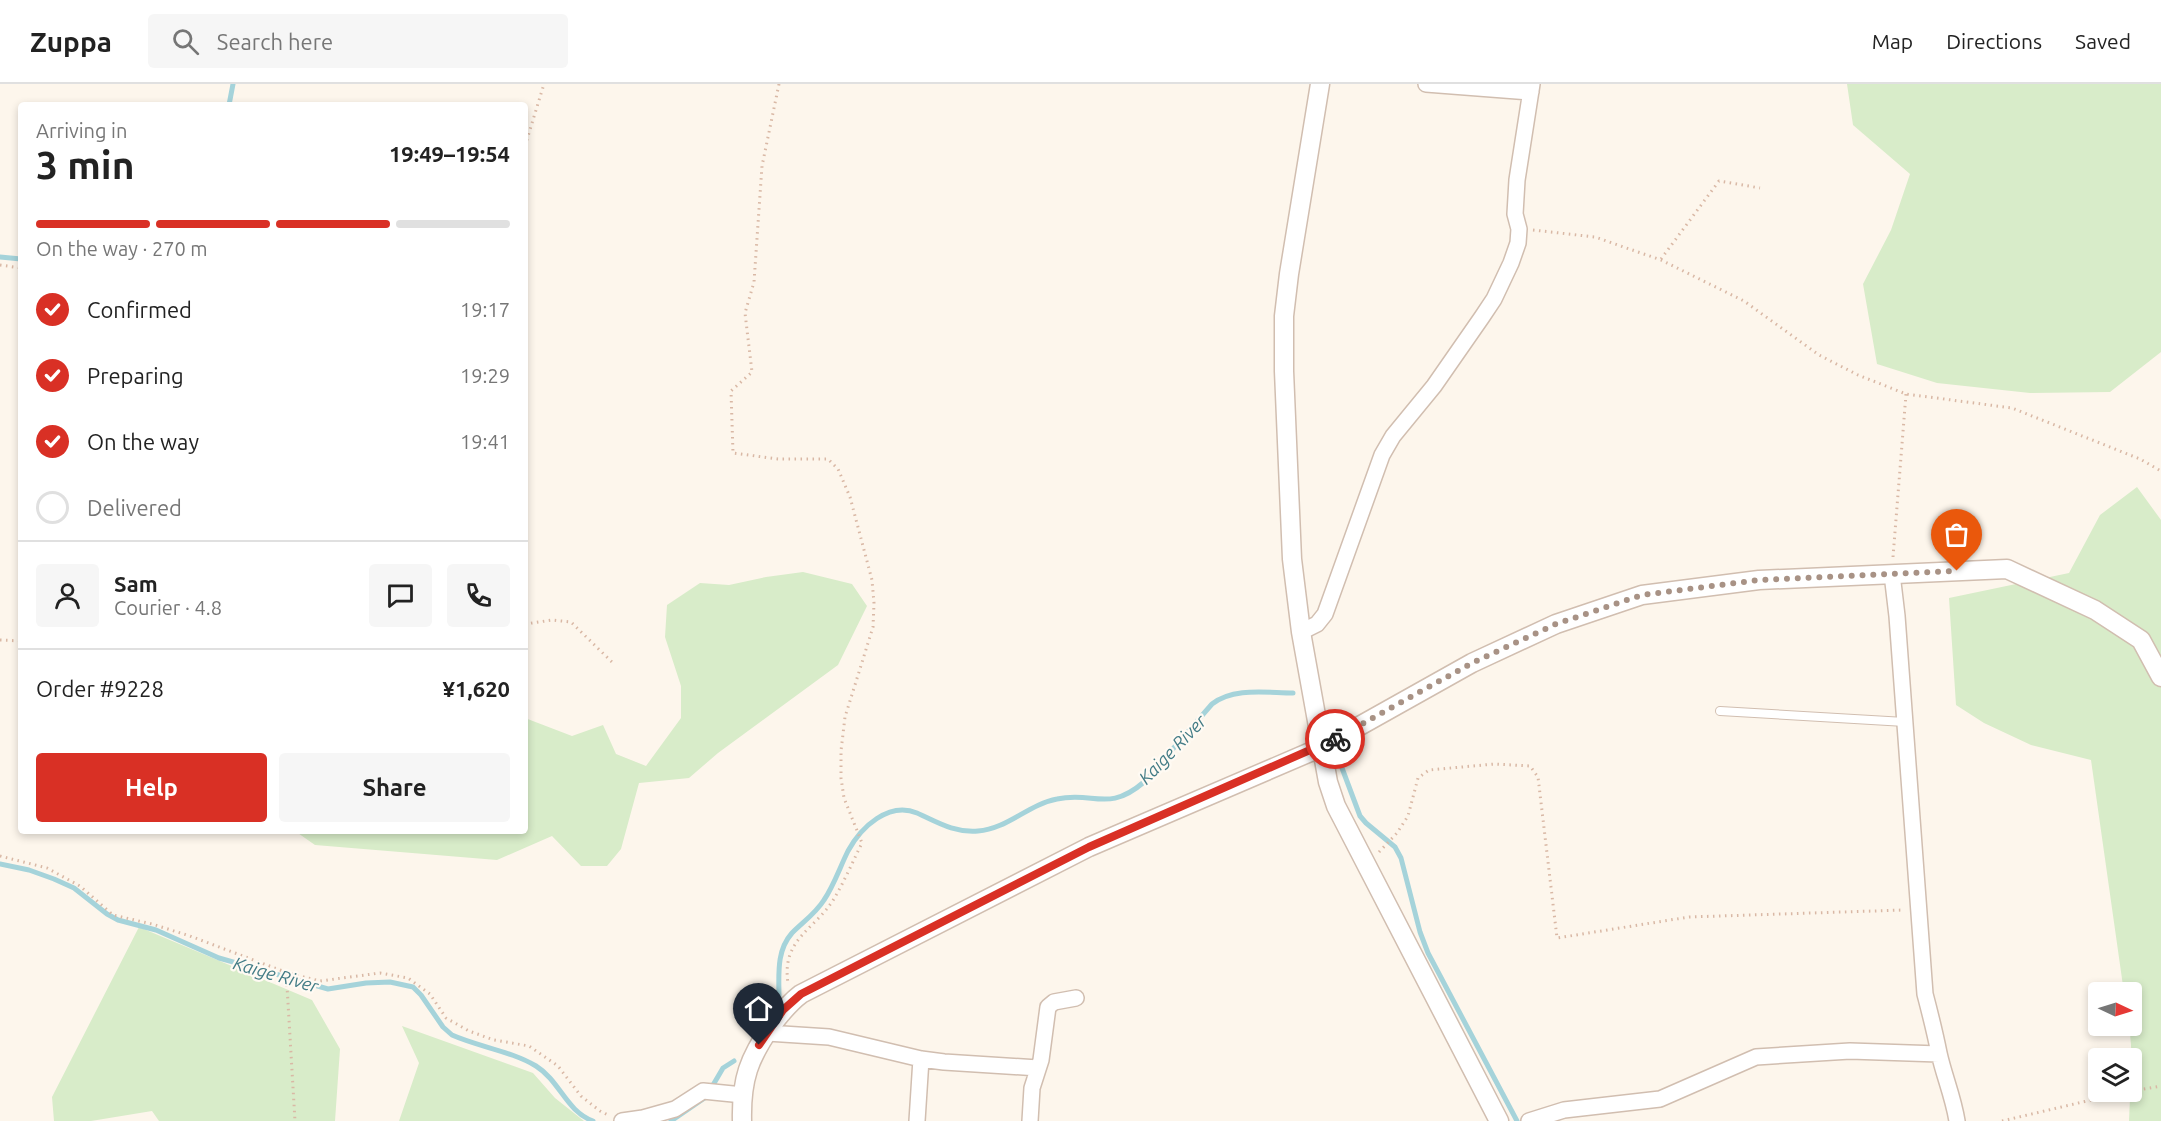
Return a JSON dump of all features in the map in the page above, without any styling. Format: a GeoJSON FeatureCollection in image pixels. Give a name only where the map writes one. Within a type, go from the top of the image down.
{"type":"FeatureCollection","features":[{"type":"Feature","properties":{"kind":"street"},"geometry":{"type":"LineString","coordinates":[[1320,84],[1288,274],[1284,316],[1284,371],[1292,559],[1301,632],[1328,782],[1336,806],[1499,1121]]}},
{"type":"Feature","properties":{"kind":"street"},"geometry":{"type":"LineString","coordinates":[[1301,632],[1317,624],[1325,614],[1382,455],[1393,436],[1434,386],[1494,299],[1518,243],[1519,229],[1515,214],[1517,180],[1532,88],[1426,84]]}},
{"type":"Feature","properties":{"kind":"street"},"geometry":{"type":"LineString","coordinates":[[742,1121],[743,1095],[752,1057],[791,1001],[801,994],[1089,847],[1322,747],[1493,653],[1556,624],[1642,595],[1759,580],[2007,569],[2095,610],[2141,640],[2161,677]]}},
{"type":"Feature","properties":{"kind":"street"},"geometry":{"type":"LineString","coordinates":[[1892,574],[1898,616],[1917,910],[1925,994],[1936,1033],[1939,1054],[1953,1097],[1957,1121]]}},
{"type":"Feature","properties":{"kind":"street"},"geometry":{"type":"LineString","coordinates":[[1030,1121],[1032,1088],[1042,1050],[1048,1007],[1053,1002],[1076,998]]}},
{"type":"Feature","properties":{"kind":"street"},"geometry":{"type":"LineString","coordinates":[[767,1033],[829,1037],[921,1059],[964,1065],[1038,1068]]}},
{"type":"Feature","properties":{"kind":"street"},"geometry":{"type":"LineString","coordinates":[[1529,1121],[1564,1110],[1660,1099],[1756,1058],[1850,1051],[1939,1054]]}},
{"type":"Feature","properties":{"kind":"street"},"geometry":{"type":"LineString","coordinates":[[917,1121],[921,1059]]}},
{"type":"Feature","properties":{"kind":"street"},"geometry":{"type":"LineString","coordinates":[[622,1121],[675,1109],[710,1092],[743,1095]]}},
{"type":"Feature","properties":{"kind":"lane"},"geometry":{"type":"LineString","coordinates":[[1720,711],[1905,722]]}},
{"type":"Feature","properties":{"kind":"path"},"geometry":{"type":"LineString","coordinates":[[528,136],[544,84]]}},
{"type":"Feature","properties":{"kind":"path"},"geometry":{"type":"LineString","coordinates":[[779,84],[762,166],[754,282],[745,313],[752,372],[731,391],[733,453],[778,459],[828,459],[838,469],[850,497],[872,580],[874,603],[873,627],[845,717],[841,751],[844,798],[862,843],[834,898],[825,911],[795,941],[790,955],[787,977],[791,1001]]}},
{"type":"Feature","properties":{"kind":"path"},"geometry":{"type":"LineString","coordinates":[[1660,260],[1719,181],[1760,189]]}},
{"type":"Feature","properties":{"kind":"path"},"geometry":{"type":"LineString","coordinates":[[1519,229],[1595,237],[1660,260],[1744,301],[1819,355],[1858,375],[1906,394],[2012,408],[2140,459],[2161,471]]}},
{"type":"Feature","properties":{"kind":"path"},"geometry":{"type":"LineString","coordinates":[[0,265],[18,268]]}},
{"type":"Feature","properties":{"kind":"path"},"geometry":{"type":"LineString","coordinates":[[1892,574],[1906,394]]}},
{"type":"Feature","properties":{"kind":"path"},"geometry":{"type":"LineString","coordinates":[[528,624],[552,620],[571,622],[615,665]]}},
{"type":"Feature","properties":{"kind":"path"},"geometry":{"type":"LineString","coordinates":[[0,640],[18,640]]}},
{"type":"Feature","properties":{"kind":"path"},"geometry":{"type":"LineString","coordinates":[[1385,848],[1410,810],[1418,778],[1429,770],[1495,764],[1530,766],[1538,777],[1557,938],[1689,917],[1917,910]]}},
{"type":"Feature","properties":{"kind":"path"},"geometry":{"type":"LineString","coordinates":[[0,856],[47,868],[72,881],[113,915],[190,936],[288,973],[320,981],[380,973],[408,978],[430,994],[446,1018],[469,1031],[494,1040],[529,1046],[558,1066],[581,1096],[600,1111],[622,1121]]}},
{"type":"Feature","properties":{"kind":"path"},"geometry":{"type":"LineString","coordinates":[[288,973],[295,1121]]}},
{"type":"Feature","properties":{"kind":"path"},"geometry":{"type":"LineString","coordinates":[[2142,1089],[2161,1086]]}},
{"type":"Feature","properties":{"kind":"path"},"geometry":{"type":"LineString","coordinates":[[2002,1121],[2088,1101]]}},
{"type":"Feature","properties":{"kind":"green space"},"geometry":{"type":"Polygon","coordinates":[[[1847,84],[2161,84],[2161,352],[2110,392],[2030,393],[1937,383],[1877,364],[1863,284],[1891,230],[1910,174],[1853,125],[1847,84]]]}},
{"type":"Feature","properties":{"kind":"green space"},"geometry":{"type":"Polygon","coordinates":[[[2137,487],[2161,520],[2161,1121],[2129,1121],[2130,1102],[2142,1102],[2142,1048],[2130,1048],[2130,1036],[2142,1036],[2142,982],[2122,982],[2091,760],[2031,745],[1984,723],[1956,705],[1949,598],[2069,573],[2100,515],[2137,487]]]}},
{"type":"Feature","properties":{"kind":"green space"},"geometry":{"type":"Polygon","coordinates":[[[803,572],[852,584],[867,606],[838,665],[718,753],[689,778],[639,783],[621,849],[607,866],[581,866],[552,836],[497,860],[315,845],[299,834],[528,834],[528,719],[572,736],[603,725],[616,754],[646,766],[681,718],[681,686],[665,637],[667,605],[700,583],[729,585],[803,572]]]}},
{"type":"Feature","properties":{"kind":"green space"},"geometry":{"type":"Polygon","coordinates":[[[139,927],[312,1000],[340,1049],[335,1121],[159,1121],[152,1111],[91,1121],[54,1121],[52,1097],[139,927]]]}},
{"type":"Feature","properties":{"kind":"green space"},"geometry":{"type":"Polygon","coordinates":[[[402,1026],[533,1073],[555,1098],[584,1121],[399,1121],[419,1063],[402,1026]]]}},
{"type":"Feature","properties":{"kind":"waterway"},"geometry":{"type":"LineString","coordinates":[[230,102],[233,84]]}},
{"type":"Feature","properties":{"kind":"waterway"},"geometry":{"type":"LineString","coordinates":[[0,257],[18,259]]}},
{"type":"Feature","properties":{"kind":"waterway","name":"Kaige River"},"geometry":{"type":"LineString","coordinates":[[779,998],[781,955],[787,940],[821,905],[848,851],[860,833],[877,818],[896,810],[907,810],[953,829],[978,831],[999,826],[1037,806],[1057,799],[1120,797],[1144,782],[1212,704],[1240,693],[1293,693]]}},
{"type":"Feature","properties":{"kind":"waterway","name":"Kaige River"},"geometry":{"type":"LineString","coordinates":[[1342,768],[1360,816],[1395,847],[1401,858],[1420,932],[1428,953],[1517,1121]]}},
{"type":"Feature","properties":{"kind":"waterway","name":"Kaige River"},"geometry":{"type":"LineString","coordinates":[[0,864],[29,870],[54,879],[74,888],[118,920],[156,930],[219,958],[328,989],[390,982],[413,987],[443,1027],[452,1035],[536,1066],[544,1072],[576,1110],[593,1121]]}},
{"type":"Feature","properties":{"kind":"waterway","name":"Kaige River"},"geometry":{"type":"LineString","coordinates":[[671,1121],[706,1097],[723,1068],[734,1061]]}},
{"type":"Feature","properties":{"kind":"way so far"},"geometry":{"type":"LineString","coordinates":[[1335,739],[1472,663],[1556,624],[1642,595],[1759,580],[1957,571]]}},
{"type":"Feature","properties":{"kind":"route"},"geometry":{"type":"LineString","coordinates":[[759,1045],[783,1010],[801,994],[1089,847],[1322,747],[1335,739]]}}]}
